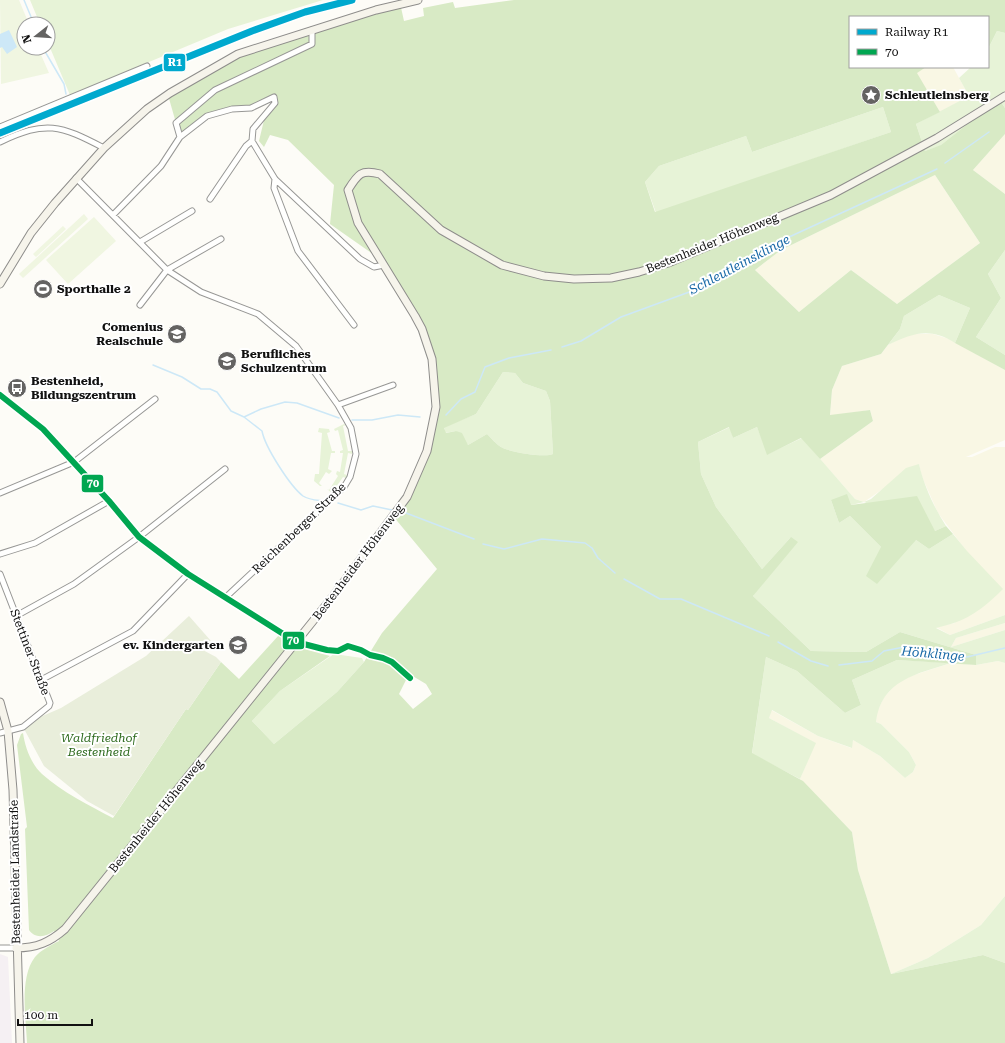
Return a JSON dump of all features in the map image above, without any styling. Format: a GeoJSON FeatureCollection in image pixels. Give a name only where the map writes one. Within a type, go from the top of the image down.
{"type":"FeatureCollection","features":[{"type":"Feature","properties":{"kind":"street"},"geometry":{"type":"LineString","coordinates":[[0,284],[31,233],[76,178],[104,148],[147,109],[170,93],[238,54],[400,3],[418,0]]}},
{"type":"Feature","properties":{"kind":"street"},"geometry":{"type":"LineString","coordinates":[[180,137],[176,123],[215,90],[312,44],[312,30]]}},
{"type":"Feature","properties":{"kind":"street"},"geometry":{"type":"LineString","coordinates":[[0,127],[147,66]]}},
{"type":"Feature","properties":{"kind":"street","name":"Bestenheider Höhenweg"},"geometry":{"type":"LineString","coordinates":[[16,948],[38,947],[54,938],[65,929],[334,595],[407,497],[427,451],[436,407],[432,359],[422,329],[358,223],[348,190],[356,176],[368,171],[380,174],[441,230],[502,265],[544,276],[574,279],[611,278],[639,272],[668,263],[831,195],[923,146],[1005,96]]}},
{"type":"Feature","properties":{"kind":"street"},"geometry":{"type":"LineString","coordinates":[[112,215],[161,166],[180,137],[207,116],[232,109],[251,108],[274,97],[275,103],[253,128],[252,141],[275,179],[360,259],[374,267],[384,265]]}},
{"type":"Feature","properties":{"kind":"street"},"geometry":{"type":"LineString","coordinates":[[0,142],[20,132],[39,127],[60,129],[77,134],[104,148]]}},
{"type":"Feature","properties":{"kind":"street"},"geometry":{"type":"LineString","coordinates":[[210,199],[246,146],[252,141]]}},
{"type":"Feature","properties":{"kind":"street","name":"Reichenberger Straße"},"geometry":{"type":"LineString","coordinates":[[76,178],[168,270],[201,292],[258,314],[296,346],[338,405],[351,428],[356,454],[347,483],[226,597]]}},
{"type":"Feature","properties":{"kind":"street"},"geometry":{"type":"LineString","coordinates":[[275,179],[274,188],[298,251],[354,325]]}},
{"type":"Feature","properties":{"kind":"street"},"geometry":{"type":"LineString","coordinates":[[140,242],[192,211]]}},
{"type":"Feature","properties":{"kind":"street"},"geometry":{"type":"LineString","coordinates":[[140,305],[168,270],[221,239]]}},
{"type":"Feature","properties":{"kind":"street"},"geometry":{"type":"LineString","coordinates":[[338,405],[393,385]]}},
{"type":"Feature","properties":{"kind":"street"},"geometry":{"type":"LineString","coordinates":[[0,395],[43,429],[109,501],[139,537],[188,574],[296,642],[327,650],[338,651],[348,646],[361,650],[370,655],[392,662],[410,678]]}},
{"type":"Feature","properties":{"kind":"street"},"geometry":{"type":"LineString","coordinates":[[0,493],[74,462],[155,399]]}},
{"type":"Feature","properties":{"kind":"street"},"geometry":{"type":"LineString","coordinates":[[16,616],[74,584],[139,537],[224,469]]}},
{"type":"Feature","properties":{"kind":"street"},"geometry":{"type":"LineString","coordinates":[[0,554],[35,543],[109,501]]}},
{"type":"Feature","properties":{"kind":"street","name":"Stettiner Straße"},"geometry":{"type":"LineString","coordinates":[[0,574],[50,703],[49,706],[23,727],[8,731]]}},
{"type":"Feature","properties":{"kind":"street"},"geometry":{"type":"LineString","coordinates":[[41,680],[133,631],[188,574]]}},
{"type":"Feature","properties":{"kind":"street","name":"Bestenheider Landstraße"},"geometry":{"type":"LineString","coordinates":[[0,702],[8,731],[14,817],[16,948],[20,1043]]}},
{"type":"Feature","properties":{"kind":"street"},"geometry":{"type":"LineString","coordinates":[[0,732],[8,731]]}},
{"type":"Feature","properties":{"kind":"street"},"geometry":{"type":"LineString","coordinates":[[0,948],[16,948]]}},
{"type":"Feature","properties":{"kind":"shaded area"},"geometry":{"type":"Polygon","coordinates":[[[924,68],[954,68],[969,96],[940,112],[916,73],[924,68]]]}},
{"type":"Feature","properties":{"kind":"shaded area"},"geometry":{"type":"Polygon","coordinates":[[[1005,134],[1005,194],[973,170],[1005,134]]]}},
{"type":"Feature","properties":{"kind":"shaded area"},"geometry":{"type":"Polygon","coordinates":[[[935,175],[980,243],[897,304],[851,270],[799,312],[755,270],[781,250],[935,175]]]}},
{"type":"Feature","properties":{"kind":"shaded area"},"geometry":{"type":"Polygon","coordinates":[[[909,334],[933,334],[949,339],[1005,370],[1005,440],[966,457],[972,457],[995,447],[1005,447],[1005,615],[950,635],[936,627],[955,623],[967,552],[938,513],[922,477],[919,464],[864,502],[855,499],[820,459],[873,421],[870,410],[830,416],[832,390],[842,366],[881,354],[888,345],[909,334]]]}},
{"type":"Feature","properties":{"kind":"shaded area"},"geometry":{"type":"Polygon","coordinates":[[[1005,623],[1005,630],[951,647],[956,638],[1005,623]]]}},
{"type":"Feature","properties":{"kind":"shaded area"},"geometry":{"type":"Polygon","coordinates":[[[998,661],[1005,663],[1005,896],[981,925],[928,958],[891,974],[858,870],[852,832],[800,779],[815,743],[769,718],[771,710],[818,736],[851,748],[853,740],[880,756],[905,778],[913,772],[916,765],[909,752],[881,724],[876,722],[877,712],[884,697],[897,683],[911,676],[951,663],[976,665],[998,661]]]}},
{"type":"Feature","properties":{"kind":"shaded area"},"geometry":{"type":"Polygon","coordinates":[[[0,954],[8,957],[12,1043],[0,1043],[0,954]]]}},
{"type":"Feature","properties":{"kind":"green space"},"geometry":{"type":"Polygon","coordinates":[[[0,0],[19,0],[26,16],[16,16],[16,56],[42,56],[49,73],[1,84],[0,0]]]}},
{"type":"Feature","properties":{"kind":"green space"},"geometry":{"type":"Polygon","coordinates":[[[30,0],[323,0],[228,29],[70,95],[54,56],[56,56],[56,16],[37,16],[30,0]]]}},
{"type":"Feature","properties":{"kind":"green space"},"geometry":{"type":"Polygon","coordinates":[[[514,0],[1005,0],[1005,33],[997,31],[989,47],[989,16],[849,16],[849,68],[924,68],[917,73],[940,112],[916,124],[925,151],[941,145],[999,99],[1005,108],[1005,134],[973,170],[1005,194],[1005,250],[988,274],[1001,298],[976,337],[1005,355],[1005,370],[955,343],[970,308],[939,295],[904,316],[900,329],[881,354],[842,366],[832,390],[830,415],[870,410],[873,421],[820,459],[801,438],[767,455],[757,427],[733,438],[729,427],[698,442],[701,474],[716,507],[762,569],[791,537],[798,542],[753,596],[811,651],[866,652],[900,632],[976,655],[976,665],[897,660],[852,680],[861,705],[845,713],[797,671],[766,657],[752,753],[803,781],[852,832],[858,870],[891,974],[983,955],[1005,963],[1005,1043],[27,1043],[25,987],[30,965],[37,954],[59,941],[54,931],[48,935],[37,936],[29,930],[25,829],[27,827],[17,745],[21,734],[23,733],[25,744],[32,760],[42,774],[67,793],[113,818],[186,709],[188,710],[221,662],[239,679],[279,635],[300,648],[330,656],[280,691],[252,721],[274,744],[337,692],[364,662],[382,633],[437,569],[393,516],[427,451],[436,407],[432,359],[422,329],[380,259],[330,224],[334,185],[288,140],[270,135],[264,147],[259,141],[265,116],[275,103],[274,97],[252,108],[207,116],[180,137],[168,95],[238,54],[400,3],[404,21],[424,16],[423,8],[453,2],[455,8],[514,0]],[[883,107],[752,152],[746,136],[659,166],[645,182],[655,212],[891,132],[883,107]],[[935,175],[781,250],[755,270],[799,312],[851,270],[897,304],[980,243],[935,175]],[[503,372],[476,414],[444,428],[446,433],[456,431],[462,433],[468,445],[487,434],[499,446],[511,451],[535,455],[553,454],[550,401],[546,391],[523,383],[515,373],[503,372]],[[411,675],[407,678],[399,694],[413,709],[432,694],[426,684],[411,675]]]}},
{"type":"Feature","properties":{"kind":"green space"},"geometry":{"type":"Polygon","coordinates":[[[997,31],[1005,33],[1005,108],[999,99],[940,146],[925,151],[916,124],[969,96],[959,78],[970,68],[989,68],[989,47],[997,31]]]}},
{"type":"Feature","properties":{"kind":"green space"},"geometry":{"type":"Polygon","coordinates":[[[883,107],[891,132],[656,213],[645,182],[659,166],[746,136],[752,152],[883,107]]]}},
{"type":"Feature","properties":{"kind":"green space"},"geometry":{"type":"Polygon","coordinates":[[[84,214],[88,219],[23,278],[19,274],[84,214]]]}},
{"type":"Feature","properties":{"kind":"green space"},"geometry":{"type":"Polygon","coordinates":[[[94,217],[116,241],[68,284],[46,260],[94,217]]]}},
{"type":"Feature","properties":{"kind":"green space"},"geometry":{"type":"Polygon","coordinates":[[[63,226],[66,229],[36,257],[33,254],[63,226]]]}},
{"type":"Feature","properties":{"kind":"green space"},"geometry":{"type":"Polygon","coordinates":[[[1005,250],[1005,355],[976,337],[1001,298],[988,274],[1005,250]]]}},
{"type":"Feature","properties":{"kind":"green space"},"geometry":{"type":"Polygon","coordinates":[[[939,295],[970,308],[955,343],[946,338],[929,333],[906,337],[888,345],[900,329],[904,316],[939,295]]]}},
{"type":"Feature","properties":{"kind":"green space"},"geometry":{"type":"Polygon","coordinates":[[[503,372],[515,373],[523,383],[546,391],[550,401],[553,454],[535,455],[511,451],[499,446],[487,434],[468,445],[456,431],[445,433],[444,427],[476,414],[503,372]]]}},
{"type":"Feature","properties":{"kind":"green space"},"geometry":{"type":"Polygon","coordinates":[[[344,424],[346,425],[343,426],[348,451],[352,451],[352,454],[348,453],[344,474],[347,475],[346,478],[343,477],[334,490],[336,493],[333,494],[327,489],[329,490],[338,476],[336,474],[337,471],[340,472],[343,453],[340,453],[340,451],[343,450],[338,430],[335,431],[334,429],[344,424]]]}},
{"type":"Feature","properties":{"kind":"green space"},"geometry":{"type":"Polygon","coordinates":[[[730,427],[733,438],[757,427],[768,454],[802,438],[855,499],[864,502],[851,505],[831,500],[839,523],[850,516],[881,547],[916,540],[929,549],[953,534],[1003,589],[987,604],[968,617],[952,624],[936,628],[950,635],[1005,615],[1005,623],[956,638],[951,647],[1005,630],[1005,663],[998,661],[976,665],[976,655],[900,632],[866,652],[811,651],[753,596],[791,537],[762,569],[716,507],[701,474],[698,442],[730,427]]]}},
{"type":"Feature","properties":{"kind":"green space"},"geometry":{"type":"Polygon","coordinates":[[[319,428],[329,429],[330,432],[327,433],[332,451],[335,451],[335,453],[331,453],[328,469],[332,471],[329,474],[326,472],[319,483],[322,486],[314,481],[315,474],[319,474],[322,433],[318,432],[319,428]]]}},
{"type":"Feature","properties":{"kind":"green space"},"geometry":{"type":"Polygon","coordinates":[[[919,464],[930,496],[946,526],[935,531],[864,502],[871,499],[906,468],[919,464]]]}},
{"type":"Feature","properties":{"kind":"green space"},"geometry":{"type":"Polygon","coordinates":[[[847,494],[851,505],[917,496],[935,531],[946,526],[953,534],[929,549],[916,540],[877,584],[866,576],[881,547],[850,516],[839,523],[831,500],[847,494]]]}},
{"type":"Feature","properties":{"kind":"green space","name":"Waldfriedhof Bestenheid"},"geometry":{"type":"Polygon","coordinates":[[[189,616],[211,641],[201,649],[216,657],[221,662],[188,710],[186,709],[114,816],[87,801],[44,766],[23,727],[31,721],[61,708],[146,656],[189,616]]]}},
{"type":"Feature","properties":{"kind":"green space"},"geometry":{"type":"Polygon","coordinates":[[[334,654],[362,658],[364,662],[337,692],[274,744],[252,721],[280,691],[334,654]]]}},
{"type":"Feature","properties":{"kind":"green space"},"geometry":{"type":"Polygon","coordinates":[[[766,657],[797,671],[845,713],[861,705],[852,680],[897,660],[951,663],[914,675],[903,681],[893,688],[885,697],[879,708],[876,722],[881,724],[909,752],[916,765],[913,772],[905,778],[880,756],[853,740],[852,748],[818,736],[772,710],[769,718],[816,743],[800,779],[752,754],[766,657]]]}},
{"type":"Feature","properties":{"kind":"green space"},"geometry":{"type":"Polygon","coordinates":[[[1005,896],[1005,963],[983,955],[891,974],[928,958],[981,925],[1005,896]]]}},
{"type":"Feature","properties":{"kind":"water"},"geometry":{"type":"Polygon","coordinates":[[[9,30],[16,45],[16,48],[7,54],[2,47],[0,48],[0,34],[9,30]]]}},
{"type":"Feature","properties":{"kind":"waterway","name":"Höhklinge"},"geometry":{"type":"LineString","coordinates":[[24,0],[31,16]]}},
{"type":"Feature","properties":{"kind":"waterway","name":"Höhklinge"},"geometry":{"type":"LineString","coordinates":[[48,56],[64,84],[66,94]]}},
{"type":"Feature","properties":{"kind":"waterway","name":"Schleutleinsklinge"},"geometry":{"type":"LineString","coordinates":[[945,163],[989,132]]}},
{"type":"Feature","properties":{"kind":"waterway","name":"Schleutleinsklinge"},"geometry":{"type":"LineString","coordinates":[[562,347],[581,341],[621,317],[692,291],[763,249],[937,169]]}},
{"type":"Feature","properties":{"kind":"waterway","name":"Schleutleinsklinge"},"geometry":{"type":"LineString","coordinates":[[446,415],[461,399],[475,392],[485,367],[509,358],[551,350]]}},
{"type":"Feature","properties":{"kind":"waterway","name":"Höhklinge"},"geometry":{"type":"LineString","coordinates":[[153,365],[182,377],[201,389],[210,389],[217,392],[231,411],[244,417],[262,431],[273,456],[285,475],[298,491],[303,496],[313,500],[324,501]]}},
{"type":"Feature","properties":{"kind":"waterway","name":"Schleutleinsklinge"},"geometry":{"type":"LineString","coordinates":[[244,417],[261,409],[285,402],[297,403],[339,418]]}},
{"type":"Feature","properties":{"kind":"waterway","name":"Schleutleinsklinge"},"geometry":{"type":"LineString","coordinates":[[352,420],[372,420],[398,415],[420,417]]}},
{"type":"Feature","properties":{"kind":"waterway","name":"Höhklinge"},"geometry":{"type":"LineString","coordinates":[[338,503],[361,510],[373,506],[392,510]]}},
{"type":"Feature","properties":{"kind":"waterway","name":"Höhklinge"},"geometry":{"type":"LineString","coordinates":[[406,513],[474,539]]}},
{"type":"Feature","properties":{"kind":"waterway","name":"Höhklinge"},"geometry":{"type":"LineString","coordinates":[[483,544],[504,549],[542,539],[585,543],[592,548],[598,558],[615,573]]}},
{"type":"Feature","properties":{"kind":"waterway","name":"Höhklinge"},"geometry":{"type":"LineString","coordinates":[[624,579],[660,599],[681,599],[769,636]]}},
{"type":"Feature","properties":{"kind":"waterway","name":"Höhklinge"},"geometry":{"type":"LineString","coordinates":[[778,642],[811,661],[828,666]]}},
{"type":"Feature","properties":{"kind":"waterway","name":"Höhklinge"},"geometry":{"type":"LineString","coordinates":[[839,665],[872,661],[884,651],[904,647],[967,657],[1005,648]]}},
{"type":"Feature","properties":{"kind":"rail line","name":"R1"},"geometry":{"type":"LineString","coordinates":[[0,133],[252,31],[305,12],[352,0]]}},
{"type":"Feature","properties":{"kind":"transit line","name":"70"},"geometry":{"type":"LineString","coordinates":[[0,395],[43,429],[109,501],[139,537],[188,574],[296,642],[327,650],[338,651],[348,646],[361,650],[370,655],[392,662],[410,678]]}},
{"type":"Feature","properties":{"kind":"place","name":"Schleutleinsberg"},"geometry":{"type":"Point","coordinates":[871,95]}},
{"type":"Feature","properties":{"kind":"place","name":"Sporthalle 2"},"geometry":{"type":"Point","coordinates":[43,289]}},
{"type":"Feature","properties":{"kind":"place","name":"Comenius Realschule"},"geometry":{"type":"Point","coordinates":[177,334]}},
{"type":"Feature","properties":{"kind":"place","name":"Berufliches Schulzentrum"},"geometry":{"type":"Point","coordinates":[227,361]}},
{"type":"Feature","properties":{"kind":"place","name":"Bestenheid, Bildungszentrum"},"geometry":{"type":"Point","coordinates":[17,388]}},
{"type":"Feature","properties":{"kind":"place","name":"ev. Kindergarten"},"geometry":{"type":"Point","coordinates":[238,645]}}]}
